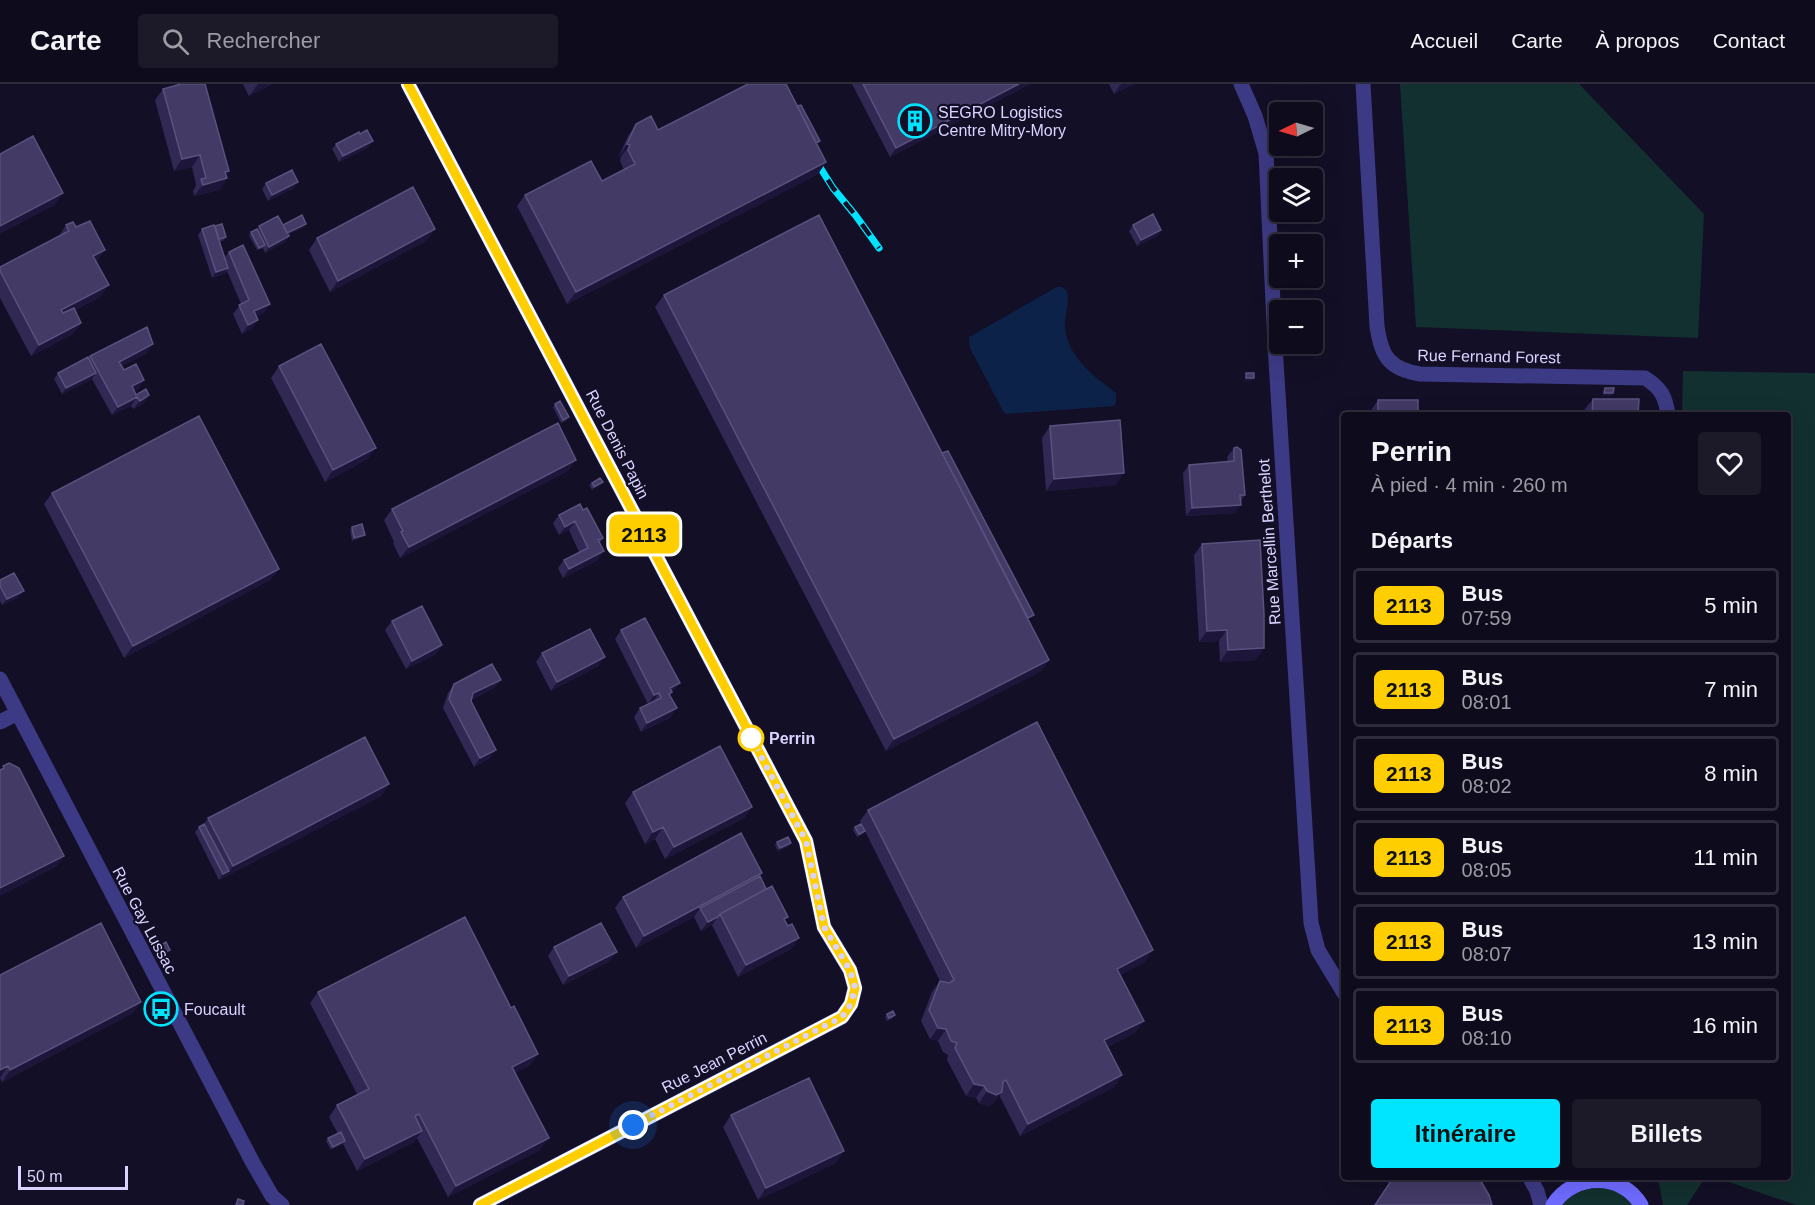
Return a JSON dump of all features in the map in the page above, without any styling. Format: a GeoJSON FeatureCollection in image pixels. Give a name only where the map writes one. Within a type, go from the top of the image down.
{"type":"FeatureCollection","features":[{"type":"Feature","properties":{"kind":"main road"},"geometry":{"type":"LineString","coordinates":[[1553,1205],[1576,1180]]}},
{"type":"Feature","properties":{"kind":"main road"},"geometry":{"type":"LineString","coordinates":[[1600,1180],[1620,1180],[1641,1205]]}},
{"type":"Feature","properties":{"kind":"street","name":"Rue Denis Papin"},"geometry":{"type":"LineString","coordinates":[[408,84],[806,841],[824,927],[850,970],[855,988]]}},
{"type":"Feature","properties":{"kind":"street","name":"Rue Marcellin Berthelot"},"geometry":{"type":"LineString","coordinates":[[1241,84],[1255,116],[1266,153],[1275,345],[1311,923],[1318,950],[1341,988]]}},
{"type":"Feature","properties":{"kind":"street","name":"Rue Fernand Forest"},"geometry":{"type":"LineString","coordinates":[[1363,84],[1377,326],[1382,348],[1391,363],[1402,370],[1420,374],[1645,378],[1661,390],[1667,403],[1668,412]]}},
{"type":"Feature","properties":{"kind":"street","name":"Rue Gay Lussac"},"geometry":{"type":"LineString","coordinates":[[0,679],[248,1153],[272,1196],[282,1205]]}},
{"type":"Feature","properties":{"kind":"street"},"geometry":{"type":"LineString","coordinates":[[0,722],[18,712]]}},
{"type":"Feature","properties":{"kind":"street","name":"Rue Jean Perrin"},"geometry":{"type":"LineString","coordinates":[[480,1205],[842,1017],[851,1004],[855,988]]}},
{"type":"Feature","properties":{"kind":"street"},"geometry":{"type":"LineString","coordinates":[[1531,1180],[1541,1205]]}},
{"type":"Feature","properties":{"kind":"green space"},"geometry":{"type":"Polygon","coordinates":[[[1400,84],[1579,84],[1704,214],[1698,338],[1416,327],[1400,84]]]}},
{"type":"Feature","properties":{"kind":"green space"},"geometry":{"type":"Polygon","coordinates":[[[1683,371],[1815,373],[1815,1205],[1796,1205],[1723,1180],[1791,1180],[1791,412],[1682,412],[1683,371]]]}},
{"type":"Feature","properties":{"kind":"green space"},"geometry":{"type":"Polygon","coordinates":[[[1658,1180],[1704,1180],[1687,1205],[1663,1205],[1658,1180]]]}},
{"type":"Feature","properties":{"kind":"green space"},"geometry":{"type":"Polygon","coordinates":[[[1604,1187],[1618,1192],[1633,1205],[1561,1205],[1581,1192],[1604,1187]]]}},
{"type":"Feature","properties":{"kind":"water"},"geometry":{"type":"Polygon","coordinates":[[[1057,287],[1062,287],[1067,291],[1065,328],[1072,349],[1084,366],[1116,393],[1116,403],[1114,406],[1006,414],[970,348],[969,337],[1057,287]]]}},
{"type":"Feature","properties":{"kind":"building"},"geometry":{"type":"Polygon","coordinates":[[[181,84],[205,84],[229,171],[225,172],[227,178],[203,185],[201,179],[206,178],[200,155],[182,159],[163,89],[181,84]]]}},
{"type":"Feature","properties":{"kind":"building"},"geometry":{"type":"Polygon","coordinates":[[[748,84],[786,84],[826,162],[576,292],[525,195],[591,161],[602,181],[635,164],[628,150],[630,145],[627,144],[636,124],[651,116],[658,130],[748,84]]]}},
{"type":"Feature","properties":{"kind":"building","name":"SEGRO Logistics Centre Mitry-Mory"},"geometry":{"type":"Polygon","coordinates":[[[863,84],[1019,84],[896,148],[863,84]]]}},
{"type":"Feature","properties":{"kind":"building"},"geometry":{"type":"Polygon","coordinates":[[[801,105],[820,141],[816,143],[797,106],[801,105]]]}},
{"type":"Feature","properties":{"kind":"building"},"geometry":{"type":"Polygon","coordinates":[[[367,130],[373,141],[343,156],[336,144],[367,130]]]}},
{"type":"Feature","properties":{"kind":"building"},"geometry":{"type":"Polygon","coordinates":[[[33,136],[63,193],[0,226],[0,154],[33,136]]]}},
{"type":"Feature","properties":{"kind":"building"},"geometry":{"type":"Polygon","coordinates":[[[292,170],[298,182],[272,195],[266,183],[292,170]]]}},
{"type":"Feature","properties":{"kind":"building"},"geometry":{"type":"Polygon","coordinates":[[[413,187],[435,229],[338,281],[317,238],[413,187]]]}},
{"type":"Feature","properties":{"kind":"building"},"geometry":{"type":"Polygon","coordinates":[[[1153,214],[1161,230],[1141,240],[1133,225],[1153,214]]]}},
{"type":"Feature","properties":{"kind":"building"},"geometry":{"type":"Polygon","coordinates":[[[302,215],[306,224],[287,233],[283,225],[302,215]]]}},
{"type":"Feature","properties":{"kind":"building"},"geometry":{"type":"Polygon","coordinates":[[[819,215],[1049,660],[894,739],[664,295],[819,215]]]}},
{"type":"Feature","properties":{"kind":"building"},"geometry":{"type":"Polygon","coordinates":[[[278,216],[289,236],[269,247],[259,226],[278,216]]]}},
{"type":"Feature","properties":{"kind":"building"},"geometry":{"type":"Polygon","coordinates":[[[90,221],[105,250],[93,256],[109,285],[61,310],[63,313],[74,308],[81,323],[39,345],[0,267],[69,231],[66,225],[73,222],[76,227],[90,221]]]}},
{"type":"Feature","properties":{"kind":"building"},"geometry":{"type":"Polygon","coordinates":[[[222,224],[226,237],[219,239],[215,226],[222,224]]]}},
{"type":"Feature","properties":{"kind":"building"},"geometry":{"type":"Polygon","coordinates":[[[214,225],[228,268],[216,272],[202,229],[214,225]]]}},
{"type":"Feature","properties":{"kind":"building"},"geometry":{"type":"Polygon","coordinates":[[[257,229],[265,245],[259,248],[251,232],[257,229]]]}},
{"type":"Feature","properties":{"kind":"building"},"geometry":{"type":"Polygon","coordinates":[[[243,245],[270,304],[254,311],[258,320],[248,325],[239,305],[249,300],[229,252],[243,245]]]}},
{"type":"Feature","properties":{"kind":"building"},"geometry":{"type":"Polygon","coordinates":[[[147,327],[153,344],[119,362],[124,370],[136,364],[144,380],[132,386],[136,395],[146,389],[149,395],[140,401],[137,397],[118,407],[90,356],[147,327]]]}},
{"type":"Feature","properties":{"kind":"building"},"geometry":{"type":"Polygon","coordinates":[[[321,344],[376,448],[333,470],[279,366],[321,344]]]}},
{"type":"Feature","properties":{"kind":"building"},"geometry":{"type":"Polygon","coordinates":[[[88,357],[96,373],[66,388],[58,373],[88,357]]]}},
{"type":"Feature","properties":{"kind":"building"},"geometry":{"type":"Polygon","coordinates":[[[1246,373],[1254,373],[1254,378],[1246,378],[1246,373]]]}},
{"type":"Feature","properties":{"kind":"building"},"geometry":{"type":"Polygon","coordinates":[[[1605,388],[1614,388],[1613,393],[1604,393],[1605,388]]]}},
{"type":"Feature","properties":{"kind":"building"},"geometry":{"type":"Polygon","coordinates":[[[1593,399],[1639,399],[1638,412],[1592,412],[1593,399]]]}},
{"type":"Feature","properties":{"kind":"building"},"geometry":{"type":"Polygon","coordinates":[[[1378,400],[1418,400],[1418,412],[1378,412],[1378,400]]]}},
{"type":"Feature","properties":{"kind":"building"},"geometry":{"type":"Polygon","coordinates":[[[560,401],[569,417],[563,420],[555,404],[560,401]]]}},
{"type":"Feature","properties":{"kind":"building"},"geometry":{"type":"Polygon","coordinates":[[[199,416],[279,569],[133,646],[52,493],[199,416]]]}},
{"type":"Feature","properties":{"kind":"building"},"geometry":{"type":"Polygon","coordinates":[[[1120,420],[1124,473],[1054,479],[1050,426],[1120,420]]]}},
{"type":"Feature","properties":{"kind":"building"},"geometry":{"type":"Polygon","coordinates":[[[558,423],[576,460],[409,547],[392,509],[558,423]]]}},
{"type":"Feature","properties":{"kind":"building"},"geometry":{"type":"Polygon","coordinates":[[[1234,448],[1241,450],[1245,495],[1240,495],[1241,505],[1192,508],[1189,465],[1234,461],[1234,448]]]}},
{"type":"Feature","properties":{"kind":"building"},"geometry":{"type":"Polygon","coordinates":[[[948,451],[1034,615],[1028,618],[942,453],[948,451]]]}},
{"type":"Feature","properties":{"kind":"building"},"geometry":{"type":"Polygon","coordinates":[[[600,478],[603,482],[594,487],[592,483],[600,478]]]}},
{"type":"Feature","properties":{"kind":"building"},"geometry":{"type":"Polygon","coordinates":[[[580,504],[583,510],[587,508],[603,538],[598,540],[604,551],[569,569],[564,560],[588,548],[575,521],[565,527],[559,515],[580,504]]]}},
{"type":"Feature","properties":{"kind":"building"},"geometry":{"type":"Polygon","coordinates":[[[362,524],[365,535],[354,538],[352,527],[362,524]]]}},
{"type":"Feature","properties":{"kind":"building"},"geometry":{"type":"Polygon","coordinates":[[[1260,540],[1264,648],[1228,650],[1227,630],[1207,631],[1202,544],[1260,540]]]}},
{"type":"Feature","properties":{"kind":"building"},"geometry":{"type":"Polygon","coordinates":[[[14,573],[24,591],[7,599],[0,586],[0,580],[14,573]]]}},
{"type":"Feature","properties":{"kind":"building"},"geometry":{"type":"Polygon","coordinates":[[[422,606],[442,645],[412,661],[392,621],[422,606]]]}},
{"type":"Feature","properties":{"kind":"building"},"geometry":{"type":"Polygon","coordinates":[[[645,618],[680,683],[670,688],[672,692],[669,694],[677,708],[647,723],[640,708],[661,698],[659,693],[654,695],[621,630],[645,618]]]}},
{"type":"Feature","properties":{"kind":"building"},"geometry":{"type":"Polygon","coordinates":[[[590,629],[605,657],[557,682],[542,653],[590,629]]]}},
{"type":"Feature","properties":{"kind":"building"},"geometry":{"type":"Polygon","coordinates":[[[492,664],[501,680],[473,693],[471,701],[496,750],[480,758],[449,699],[454,684],[492,664]]]}},
{"type":"Feature","properties":{"kind":"building"},"geometry":{"type":"Polygon","coordinates":[[[1037,722],[1153,950],[1117,969],[1144,1021],[1104,1040],[1122,1075],[1028,1124],[1006,1080],[1003,1082],[1002,1092],[996,1095],[987,1091],[984,1086],[974,1084],[955,1048],[957,1043],[951,1041],[946,1029],[938,1028],[929,1010],[940,981],[949,983],[954,980],[868,810],[1037,722]]]}},
{"type":"Feature","properties":{"kind":"building"},"geometry":{"type":"Polygon","coordinates":[[[365,737],[389,784],[233,866],[208,818],[365,737]]]}},
{"type":"Feature","properties":{"kind":"building"},"geometry":{"type":"Polygon","coordinates":[[[720,746],[752,807],[674,847],[663,827],[653,832],[633,792],[720,746]]]}},
{"type":"Feature","properties":{"kind":"building"},"geometry":{"type":"Polygon","coordinates":[[[9,763],[19,768],[64,856],[0,888],[0,770],[9,763]]]}},
{"type":"Feature","properties":{"kind":"building"},"geometry":{"type":"Polygon","coordinates":[[[204,824],[229,871],[223,874],[199,827],[204,824]]]}},
{"type":"Feature","properties":{"kind":"building"},"geometry":{"type":"Polygon","coordinates":[[[861,824],[865,831],[859,834],[855,827],[861,824]]]}},
{"type":"Feature","properties":{"kind":"building"},"geometry":{"type":"Polygon","coordinates":[[[741,833],[762,873],[644,936],[623,897],[741,833]]]}},
{"type":"Feature","properties":{"kind":"building"},"geometry":{"type":"Polygon","coordinates":[[[788,837],[791,843],[780,848],[777,842],[788,837]]]}},
{"type":"Feature","properties":{"kind":"building"},"geometry":{"type":"Polygon","coordinates":[[[760,876],[766,889],[708,922],[700,908],[760,876]]]}},
{"type":"Feature","properties":{"kind":"building"},"geometry":{"type":"Polygon","coordinates":[[[772,886],[788,917],[784,919],[788,926],[792,924],[799,938],[746,965],[720,914],[772,886]]]}},
{"type":"Feature","properties":{"kind":"building"},"geometry":{"type":"Polygon","coordinates":[[[465,917],[511,1008],[514,1006],[538,1054],[512,1067],[549,1138],[456,1186],[419,1114],[415,1116],[422,1131],[365,1159],[337,1105],[369,1089],[318,992],[465,917]]]}},
{"type":"Feature","properties":{"kind":"building"},"geometry":{"type":"Polygon","coordinates":[[[101,923],[141,1002],[10,1070],[8,1066],[0,1070],[0,975],[101,923]]]}},
{"type":"Feature","properties":{"kind":"building"},"geometry":{"type":"Polygon","coordinates":[[[601,923],[617,952],[569,976],[554,947],[601,923]]]}},
{"type":"Feature","properties":{"kind":"building"},"geometry":{"type":"Polygon","coordinates":[[[166,942],[170,950],[165,952],[161,945],[166,942]]]}},
{"type":"Feature","properties":{"kind":"building"},"geometry":{"type":"Polygon","coordinates":[[[893,1011],[895,1015],[889,1018],[887,1014],[893,1011]]]}},
{"type":"Feature","properties":{"kind":"building"},"geometry":{"type":"Polygon","coordinates":[[[809,1078],[844,1151],[766,1188],[731,1115],[809,1078]]]}},
{"type":"Feature","properties":{"kind":"building"},"geometry":{"type":"Polygon","coordinates":[[[341,1132],[345,1141],[333,1147],[328,1138],[341,1132]]]}},
{"type":"Feature","properties":{"kind":"building"},"geometry":{"type":"Polygon","coordinates":[[[1392,1180],[1480,1180],[1492,1205],[1375,1205],[1392,1180]]]}},
{"type":"Feature","properties":{"kind":"building"},"geometry":{"type":"Polygon","coordinates":[[[238,1199],[244,1201],[243,1205],[236,1205],[238,1199]]]}},
{"type":"Feature","properties":{"kind":"railway"},"geometry":{"type":"LineString","coordinates":[[813,156],[833,188],[879,248]]}},
{"type":"Feature","properties":{"kind":"bus line","name":"2113"},"geometry":{"type":"LineString","coordinates":[[408,84],[806,841],[824,927],[850,970],[855,988],[851,1004],[842,1017],[480,1205]]}},
{"type":"Feature","properties":{"kind":"place","name":"SEGRO Logistics Centre Mitry-Mory"},"geometry":{"type":"Point","coordinates":[915,121]}},
{"type":"Feature","properties":{"kind":"place","name":"Perrin"},"geometry":{"type":"Point","coordinates":[751,738]}},
{"type":"Feature","properties":{"kind":"place","name":"Foucault"},"geometry":{"type":"Point","coordinates":[161,1009]}},
{"type":"Feature","properties":{"kind":"route"},"geometry":{"type":"LineString","coordinates":[[633,1125],[842,1017],[851,1004],[855,988],[850,970],[824,927],[806,841],[746,728],[751,738]]}}]}
